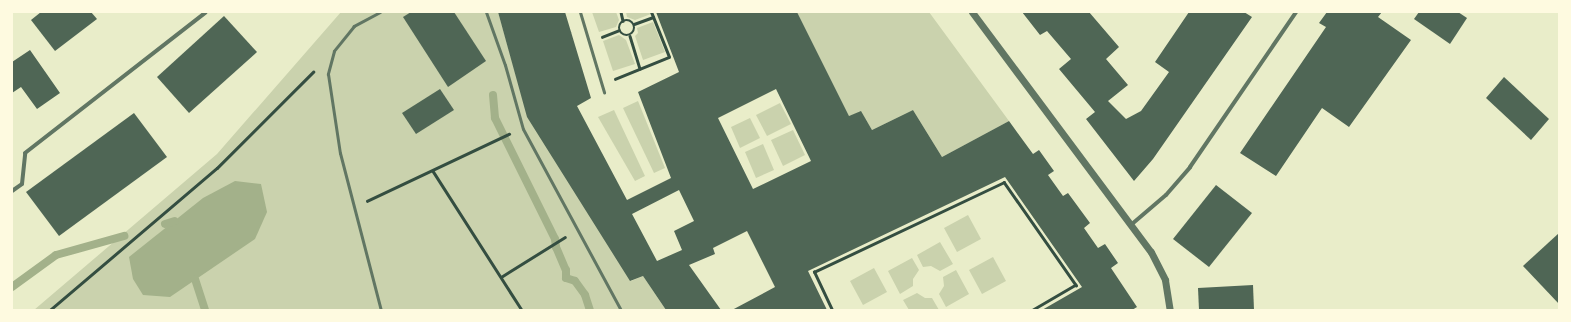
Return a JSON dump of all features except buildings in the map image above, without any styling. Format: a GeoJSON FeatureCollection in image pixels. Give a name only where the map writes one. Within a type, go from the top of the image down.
{"type":"FeatureCollection","features":[{"type":"Feature","properties":{"kind":"street"},"geometry":{"type":"LineString","coordinates":[[12,191],[22,184],[26,153],[206,12]]}},
{"type":"Feature","properties":{"kind":"street"},"geometry":{"type":"LineString","coordinates":[[972,12],[1132,224],[1158,264],[1165,280],[1170,310]]}},
{"type":"Feature","properties":{"kind":"street"},"geometry":{"type":"LineString","coordinates":[[1132,224],[1166,194],[1190,167],[1296,12]]}},
{"type":"Feature","properties":{"kind":"lane"},"geometry":{"type":"LineString","coordinates":[[380,12],[354,26],[334,50],[328,74],[330,96],[354,207],[381,310]]}},
{"type":"Feature","properties":{"kind":"lane"},"geometry":{"type":"LineString","coordinates":[[486,12],[505,65],[523,130],[621,310]]}},
{"type":"Feature","properties":{"kind":"lane"},"geometry":{"type":"LineString","coordinates":[[580,12],[604,92]]}},
{"type":"Feature","properties":{"kind":"path"},"geometry":{"type":"LineString","coordinates":[[620,12],[623,21]]}},
{"type":"Feature","properties":{"kind":"path"},"geometry":{"type":"LineString","coordinates":[[602,84],[668,57],[651,12]]}},
{"type":"Feature","properties":{"kind":"path"},"geometry":{"type":"LineString","coordinates":[[634,24],[653,17]]}},
{"type":"Feature","properties":{"kind":"path"},"geometry":{"type":"LineString","coordinates":[[630,36],[620,32],[619,27],[623,21],[629,20],[634,24]]}},
{"type":"Feature","properties":{"kind":"path"},"geometry":{"type":"LineString","coordinates":[[630,36],[634,32],[634,24]]}},
{"type":"Feature","properties":{"kind":"path"},"geometry":{"type":"LineString","coordinates":[[630,36],[640,69]]}},
{"type":"Feature","properties":{"kind":"path"},"geometry":{"type":"LineString","coordinates":[[50,310],[217,168],[334,50]]}},
{"type":"Feature","properties":{"kind":"path"},"geometry":{"type":"LineString","coordinates":[[354,207],[510,134]]}},
{"type":"Feature","properties":{"kind":"path"},"geometry":{"type":"LineString","coordinates":[[433,171],[522,310]]}},
{"type":"Feature","properties":{"kind":"path"},"geometry":{"type":"LineString","coordinates":[[832,310],[814,272],[1004,182],[1042,233],[1076,285],[1033,310]]}},
{"type":"Feature","properties":{"kind":"path"},"geometry":{"type":"LineString","coordinates":[[501,277],[562,239]]}},
{"type":"Feature","properties":{"kind":"shaded area"},"geometry":{"type":"Polygon","coordinates":[[[341,12],[498,12],[528,117],[631,281],[643,276],[666,310],[34,310],[217,154],[341,12]]]}},
{"type":"Feature","properties":{"kind":"shaded area"},"geometry":{"type":"Polygon","coordinates":[[[592,12],[616,12],[619,20],[616,27],[599,32],[592,12]]]}},
{"type":"Feature","properties":{"kind":"shaded area"},"geometry":{"type":"Polygon","coordinates":[[[626,12],[650,12],[651,14],[635,20],[627,17],[626,12]]]}},
{"type":"Feature","properties":{"kind":"shaded area"},"geometry":{"type":"Polygon","coordinates":[[[797,12],[929,12],[1009,121],[942,157],[913,110],[872,130],[861,112],[849,116],[797,12]]]}},
{"type":"Feature","properties":{"kind":"shaded area"},"geometry":{"type":"Polygon","coordinates":[[[653,22],[665,52],[643,60],[635,36],[638,33],[637,28],[653,22]]]}},
{"type":"Feature","properties":{"kind":"shaded area"},"geometry":{"type":"Polygon","coordinates":[[[619,35],[626,40],[635,64],[613,71],[603,41],[619,35]]]}},
{"type":"Feature","properties":{"kind":"shaded area"},"geometry":{"type":"Polygon","coordinates":[[[638,101],[665,168],[654,173],[623,108],[638,101]]]}},
{"type":"Feature","properties":{"kind":"shaded area"},"geometry":{"type":"Polygon","coordinates":[[[780,103],[791,124],[767,136],[756,115],[780,103]]]}},
{"type":"Feature","properties":{"kind":"shaded area"},"geometry":{"type":"Polygon","coordinates":[[[614,110],[645,176],[635,181],[598,117],[614,110]]]}},
{"type":"Feature","properties":{"kind":"shaded area"},"geometry":{"type":"Polygon","coordinates":[[[750,118],[760,138],[740,148],[731,127],[750,118]]]}},
{"type":"Feature","properties":{"kind":"shaded area"},"geometry":{"type":"Polygon","coordinates":[[[793,130],[805,155],[783,166],[771,140],[793,130]]]}},
{"type":"Feature","properties":{"kind":"shaded area"},"geometry":{"type":"Polygon","coordinates":[[[763,144],[774,170],[756,178],[745,152],[763,144]]]}},
{"type":"Feature","properties":{"kind":"shaded area"},"geometry":{"type":"Polygon","coordinates":[[[235,181],[261,184],[267,212],[255,239],[170,297],[143,295],[133,279],[129,257],[203,198],[235,181]]]}},
{"type":"Feature","properties":{"kind":"shaded area"},"geometry":{"type":"Polygon","coordinates":[[[968,215],[981,239],[957,252],[944,228],[968,215]]]}},
{"type":"Feature","properties":{"kind":"shaded area"},"geometry":{"type":"Polygon","coordinates":[[[940,242],[953,264],[940,271],[931,266],[923,267],[917,255],[940,242]]]}},
{"type":"Feature","properties":{"kind":"shaded area"},"geometry":{"type":"Polygon","coordinates":[[[993,257],[1006,281],[982,294],[969,270],[993,257]]]}},
{"type":"Feature","properties":{"kind":"shaded area"},"geometry":{"type":"Polygon","coordinates":[[[912,258],[919,270],[913,279],[913,286],[900,294],[888,271],[912,258]]]}},
{"type":"Feature","properties":{"kind":"shaded area"},"geometry":{"type":"Polygon","coordinates":[[[874,268],[887,292],[863,305],[850,281],[874,268]]]}},
{"type":"Feature","properties":{"kind":"shaded area"},"geometry":{"type":"Polygon","coordinates":[[[956,270],[969,294],[946,307],[939,294],[944,286],[943,277],[956,270]]]}},
{"type":"Feature","properties":{"kind":"shaded area"},"geometry":{"type":"Polygon","coordinates":[[[917,293],[925,298],[932,298],[939,310],[909,310],[903,300],[917,293]]]}},
{"type":"Feature","properties":{"kind":"waterway"},"geometry":{"type":"LineString","coordinates":[[493,95],[495,118],[555,239],[556,247],[566,270],[566,278],[575,281],[585,295],[590,310]]}},
{"type":"Feature","properties":{"kind":"waterway"},"geometry":{"type":"LineString","coordinates":[[165,224],[175,221]]}},
{"type":"Feature","properties":{"kind":"waterway"},"geometry":{"type":"LineString","coordinates":[[12,287],[56,255],[124,236]]}},
{"type":"Feature","properties":{"kind":"waterway"},"geometry":{"type":"LineString","coordinates":[[195,279],[205,310]]}}]}
